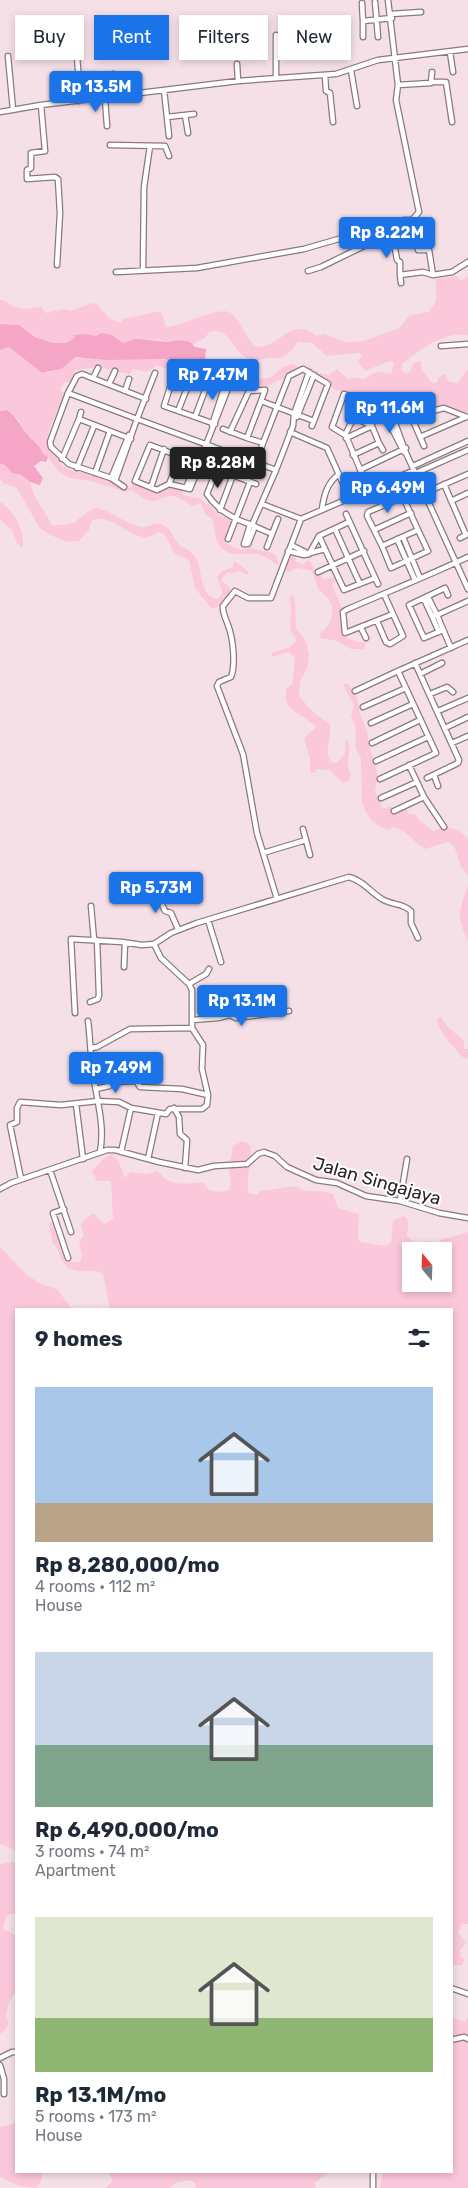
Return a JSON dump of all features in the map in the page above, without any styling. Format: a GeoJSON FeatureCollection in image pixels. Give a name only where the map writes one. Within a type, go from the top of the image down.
{"type":"FeatureCollection","features":[{"type":"Feature","properties":{"kind":"street"},"geometry":{"type":"LineString","coordinates":[[388,0],[398,85],[396,100],[418,212],[412,220],[418,250],[430,250],[433,275]]}},
{"type":"Feature","properties":{"kind":"street"},"geometry":{"type":"LineString","coordinates":[[375,2],[378,38]]}},
{"type":"Feature","properties":{"kind":"street"},"geometry":{"type":"LineString","coordinates":[[362,3],[363,36]]}},
{"type":"Feature","properties":{"kind":"street"},"geometry":{"type":"LineString","coordinates":[[363,21],[421,12]]}},
{"type":"Feature","properties":{"kind":"street"},"geometry":{"type":"LineString","coordinates":[[276,35],[276,77]]}},
{"type":"Feature","properties":{"kind":"street"},"geometry":{"type":"LineString","coordinates":[[0,112],[42,105],[238,81],[324,75],[351,70],[368,63],[394,57],[468,49]]}},
{"type":"Feature","properties":{"kind":"street"},"geometry":{"type":"LineString","coordinates":[[450,52],[453,72]]}},
{"type":"Feature","properties":{"kind":"street"},"geometry":{"type":"LineString","coordinates":[[8,56],[13,110]]}},
{"type":"Feature","properties":{"kind":"street"},"geometry":{"type":"LineString","coordinates":[[77,60],[78,101]]}},
{"type":"Feature","properties":{"kind":"street"},"geometry":{"type":"LineString","coordinates":[[237,64],[238,81]]}},
{"type":"Feature","properties":{"kind":"street"},"geometry":{"type":"LineString","coordinates":[[351,70],[357,106]]}},
{"type":"Feature","properties":{"kind":"street"},"geometry":{"type":"LineString","coordinates":[[432,72],[432,82]]}},
{"type":"Feature","properties":{"kind":"street"},"geometry":{"type":"LineString","coordinates":[[113,74],[114,97]]}},
{"type":"Feature","properties":{"kind":"street"},"geometry":{"type":"LineString","coordinates":[[324,75],[326,91],[330,94],[333,122]]}},
{"type":"Feature","properties":{"kind":"street"},"geometry":{"type":"LineString","coordinates":[[398,85],[446,82],[452,122]]}},
{"type":"Feature","properties":{"kind":"street"},"geometry":{"type":"LineString","coordinates":[[164,90],[169,136]]}},
{"type":"Feature","properties":{"kind":"street"},"geometry":{"type":"LineString","coordinates":[[105,98],[107,126]]}},
{"type":"Feature","properties":{"kind":"street"},"geometry":{"type":"LineString","coordinates":[[42,105],[45,151],[31,154],[31,168],[27,170],[27,179],[55,177],[58,179],[60,214],[56,265]]}},
{"type":"Feature","properties":{"kind":"street"},"geometry":{"type":"LineString","coordinates":[[167,117],[194,114]]}},
{"type":"Feature","properties":{"kind":"street"},"geometry":{"type":"LineString","coordinates":[[186,115],[188,133]]}},
{"type":"Feature","properties":{"kind":"street"},"geometry":{"type":"LineString","coordinates":[[110,145],[165,146],[169,156]]}},
{"type":"Feature","properties":{"kind":"street"},"geometry":{"type":"LineString","coordinates":[[143,270],[144,187],[150,146]]}},
{"type":"Feature","properties":{"kind":"street"},"geometry":{"type":"LineString","coordinates":[[116,272],[197,268],[304,249],[404,220],[412,220]]}},
{"type":"Feature","properties":{"kind":"street"},"geometry":{"type":"LineString","coordinates":[[308,271],[366,246],[369,240],[367,232]]}},
{"type":"Feature","properties":{"kind":"street"},"geometry":{"type":"LineString","coordinates":[[394,243],[397,260],[400,263],[401,283]]}},
{"type":"Feature","properties":{"kind":"street"},"geometry":{"type":"LineString","coordinates":[[400,274],[423,272],[433,275],[452,272],[468,262]]}},
{"type":"Feature","properties":{"kind":"street"},"geometry":{"type":"LineString","coordinates":[[441,346],[468,344]]}},
{"type":"Feature","properties":{"kind":"street"},"geometry":{"type":"LineString","coordinates":[[93,378],[98,368]]}},
{"type":"Feature","properties":{"kind":"street"},"geometry":{"type":"LineString","coordinates":[[260,452],[278,408],[290,374],[303,369],[328,383],[313,424],[296,414],[278,408],[261,401]]}},
{"type":"Feature","properties":{"kind":"street"},"geometry":{"type":"LineString","coordinates":[[109,384],[115,371]]}},
{"type":"Feature","properties":{"kind":"street"},"geometry":{"type":"LineString","coordinates":[[199,462],[151,445],[148,447],[135,480],[157,490],[169,484],[190,488],[213,424],[226,382],[210,376],[176,372],[164,404],[213,424]]}},
{"type":"Feature","properties":{"kind":"street"},"geometry":{"type":"LineString","coordinates":[[253,525],[290,432],[309,372]]}},
{"type":"Feature","properties":{"kind":"street"},"geometry":{"type":"LineString","coordinates":[[113,480],[155,373]]}},
{"type":"Feature","properties":{"kind":"street"},"geometry":{"type":"LineString","coordinates":[[124,487],[113,480],[77,468],[62,459],[50,445],[68,393],[78,376],[82,374],[146,399]]}},
{"type":"Feature","properties":{"kind":"street"},"geometry":{"type":"LineString","coordinates":[[178,411],[192,374]]}},
{"type":"Feature","properties":{"kind":"street"},"geometry":{"type":"LineString","coordinates":[[296,414],[314,375]]}},
{"type":"Feature","properties":{"kind":"street"},"geometry":{"type":"LineString","coordinates":[[195,417],[210,376]]}},
{"type":"Feature","properties":{"kind":"street"},"geometry":{"type":"LineString","coordinates":[[126,391],[130,379]]}},
{"type":"Feature","properties":{"kind":"street"},"geometry":{"type":"LineString","coordinates":[[230,432],[247,392],[264,390],[247,438]]}},
{"type":"Feature","properties":{"kind":"street"},"geometry":{"type":"LineString","coordinates":[[68,393],[276,470]]}},
{"type":"Feature","properties":{"kind":"street"},"geometry":{"type":"LineString","coordinates":[[363,476],[346,437],[332,426],[345,394],[387,410],[414,465],[413,472],[468,589]]}},
{"type":"Feature","properties":{"kind":"street"},"geometry":{"type":"LineString","coordinates":[[390,416],[424,403],[432,420]]}},
{"type":"Feature","properties":{"kind":"street"},"geometry":{"type":"LineString","coordinates":[[429,412],[444,408],[467,418]]}},
{"type":"Feature","properties":{"kind":"street"},"geometry":{"type":"LineString","coordinates":[[408,410],[424,446]]}},
{"type":"Feature","properties":{"kind":"street"},"geometry":{"type":"LineString","coordinates":[[346,437],[356,411]]}},
{"type":"Feature","properties":{"kind":"street"},"geometry":{"type":"LineString","coordinates":[[62,459],[81,412]]}},
{"type":"Feature","properties":{"kind":"street"},"geometry":{"type":"LineString","coordinates":[[354,417],[372,426],[383,450]]}},
{"type":"Feature","properties":{"kind":"street"},"geometry":{"type":"LineString","coordinates":[[420,436],[467,418]]}},
{"type":"Feature","properties":{"kind":"street"},"geometry":{"type":"LineString","coordinates":[[79,419],[129,438]]}},
{"type":"Feature","properties":{"kind":"street"},"geometry":{"type":"LineString","coordinates":[[77,468],[94,426]]}},
{"type":"Feature","properties":{"kind":"street"},"geometry":{"type":"LineString","coordinates":[[346,437],[372,426]]}},
{"type":"Feature","properties":{"kind":"street"},"geometry":{"type":"LineString","coordinates":[[223,429],[263,443]]}},
{"type":"Feature","properties":{"kind":"street"},"geometry":{"type":"LineString","coordinates":[[95,473],[110,432]]}},
{"type":"Feature","properties":{"kind":"street"},"geometry":{"type":"LineString","coordinates":[[290,432],[328,448],[349,497]]}},
{"type":"Feature","properties":{"kind":"street"},"geometry":{"type":"LineString","coordinates":[[414,465],[468,441]]}},
{"type":"Feature","properties":{"kind":"street"},"geometry":{"type":"LineString","coordinates":[[353,455],[379,442]]}},
{"type":"Feature","properties":{"kind":"street"},"geometry":{"type":"LineString","coordinates":[[150,487],[164,449]]}},
{"type":"Feature","properties":{"kind":"street"},"geometry":{"type":"LineString","coordinates":[[360,470],[405,450]]}},
{"type":"Feature","properties":{"kind":"street"},"geometry":{"type":"LineString","coordinates":[[262,504],[300,519],[349,497],[468,450]]}},
{"type":"Feature","properties":{"kind":"street"},"geometry":{"type":"LineString","coordinates":[[169,484],[181,456]]}},
{"type":"Feature","properties":{"kind":"street"},"geometry":{"type":"LineString","coordinates":[[256,484],[219,469],[216,470],[207,494],[220,510],[234,519],[272,534]]}},
{"type":"Feature","properties":{"kind":"street"},"geometry":{"type":"LineString","coordinates":[[322,509],[327,488],[339,474]]}},
{"type":"Feature","properties":{"kind":"street"},"geometry":{"type":"LineString","coordinates":[[436,488],[468,474]]}},
{"type":"Feature","properties":{"kind":"street"},"geometry":{"type":"LineString","coordinates":[[220,510],[233,475]]}},
{"type":"Feature","properties":{"kind":"street"},"geometry":{"type":"LineString","coordinates":[[228,538],[250,482]]}},
{"type":"Feature","properties":{"kind":"street"},"geometry":{"type":"LineString","coordinates":[[444,484],[467,534],[460,538]]}},
{"type":"Feature","properties":{"kind":"street"},"geometry":{"type":"LineString","coordinates":[[451,501],[468,495]]}},
{"type":"Feature","properties":{"kind":"street"},"geometry":{"type":"LineString","coordinates":[[428,552],[403,497],[368,512],[367,516],[392,568],[407,562],[412,559],[428,552],[434,549]]}},
{"type":"Feature","properties":{"kind":"street"},"geometry":{"type":"LineString","coordinates":[[374,530],[411,513]]}},
{"type":"Feature","properties":{"kind":"street"},"geometry":{"type":"LineString","coordinates":[[346,514],[378,584]]}},
{"type":"Feature","properties":{"kind":"street"},"geometry":{"type":"LineString","coordinates":[[267,547],[278,519]]}},
{"type":"Feature","properties":{"kind":"street"},"geometry":{"type":"LineString","coordinates":[[277,899],[257,833],[243,754],[217,684],[230,677],[233,663],[233,642],[223,606],[235,591],[248,598],[270,599],[300,519]]}},
{"type":"Feature","properties":{"kind":"street"},"geometry":{"type":"LineString","coordinates":[[310,553],[319,536],[349,522]]}},
{"type":"Feature","properties":{"kind":"street"},"geometry":{"type":"LineString","coordinates":[[335,529],[360,584]]}},
{"type":"Feature","properties":{"kind":"street"},"geometry":{"type":"LineString","coordinates":[[382,546],[418,530]]}},
{"type":"Feature","properties":{"kind":"street"},"geometry":{"type":"LineString","coordinates":[[319,536],[344,590],[375,578]]}},
{"type":"Feature","properties":{"kind":"street"},"geometry":{"type":"LineString","coordinates":[[403,537],[420,578]]}},
{"type":"Feature","properties":{"kind":"street"},"geometry":{"type":"LineString","coordinates":[[397,539],[415,580]]}},
{"type":"Feature","properties":{"kind":"street"},"geometry":{"type":"LineString","coordinates":[[291,545],[310,553]]}},
{"type":"Feature","properties":{"kind":"street"},"geometry":{"type":"LineString","coordinates":[[288,551],[304,555],[325,549]]}},
{"type":"Feature","properties":{"kind":"street"},"geometry":{"type":"LineString","coordinates":[[318,572],[364,551]]}},
{"type":"Feature","properties":{"kind":"street"},"geometry":{"type":"LineString","coordinates":[[393,614],[345,633],[342,613],[468,557]]}},
{"type":"Feature","properties":{"kind":"street"},"geometry":{"type":"LineString","coordinates":[[442,582],[448,595]]}},
{"type":"Feature","properties":{"kind":"street"},"geometry":{"type":"LineString","coordinates":[[402,608],[445,588]]}},
{"type":"Feature","properties":{"kind":"street"},"geometry":{"type":"LineString","coordinates":[[377,621],[386,643],[390,644],[403,636],[384,594]]}},
{"type":"Feature","properties":{"kind":"street"},"geometry":{"type":"LineString","coordinates":[[426,598],[451,648]]}},
{"type":"Feature","properties":{"kind":"street"},"geometry":{"type":"LineString","coordinates":[[434,615],[468,601]]}},
{"type":"Feature","properties":{"kind":"street"},"geometry":{"type":"LineString","coordinates":[[409,605],[424,638],[441,631]]}},
{"type":"Feature","properties":{"kind":"street"},"geometry":{"type":"LineString","coordinates":[[361,628],[366,638]]}},
{"type":"Feature","properties":{"kind":"street"},"geometry":{"type":"LineString","coordinates":[[355,691],[468,640]]}},
{"type":"Feature","properties":{"kind":"street"},"geometry":{"type":"LineString","coordinates":[[415,663],[459,762],[427,778]]}},
{"type":"Feature","properties":{"kind":"street"},"geometry":{"type":"LineString","coordinates":[[420,674],[442,663]]}},
{"type":"Feature","properties":{"kind":"street"},"geometry":{"type":"LineString","coordinates":[[380,779],[436,753],[398,671]]}},
{"type":"Feature","properties":{"kind":"street"},"geometry":{"type":"LineString","coordinates":[[430,694],[447,687],[453,692]]}},
{"type":"Feature","properties":{"kind":"street"},"geometry":{"type":"LineString","coordinates":[[363,708],[406,688]]}},
{"type":"Feature","properties":{"kind":"street"},"geometry":{"type":"LineString","coordinates":[[438,712],[468,698]]}},
{"type":"Feature","properties":{"kind":"street"},"geometry":{"type":"LineString","coordinates":[[371,723],[413,704]]}},
{"type":"Feature","properties":{"kind":"street"},"geometry":{"type":"LineString","coordinates":[[445,728],[468,717]]}},
{"type":"Feature","properties":{"kind":"street"},"geometry":{"type":"LineString","coordinates":[[372,743],[420,720]]}},
{"type":"Feature","properties":{"kind":"street"},"geometry":{"type":"LineString","coordinates":[[452,743],[468,736]]}},
{"type":"Feature","properties":{"kind":"street"},"geometry":{"type":"LineString","coordinates":[[376,761],[428,738]]}},
{"type":"Feature","properties":{"kind":"street"},"geometry":{"type":"LineString","coordinates":[[409,765],[424,798],[444,827]]}},
{"type":"Feature","properties":{"kind":"street"},"geometry":{"type":"LineString","coordinates":[[434,775],[438,786]]}},
{"type":"Feature","properties":{"kind":"street"},"geometry":{"type":"LineString","coordinates":[[381,798],[416,782]]}},
{"type":"Feature","properties":{"kind":"street"},"geometry":{"type":"LineString","coordinates":[[394,811],[424,798]]}},
{"type":"Feature","properties":{"kind":"street"},"geometry":{"type":"LineString","coordinates":[[303,829],[310,855]]}},
{"type":"Feature","properties":{"kind":"street"},"geometry":{"type":"LineString","coordinates":[[263,853],[306,840]]}},
{"type":"Feature","properties":{"kind":"street"},"geometry":{"type":"LineString","coordinates":[[75,1014],[70,940],[95,940],[142,945],[154,944],[178,929],[330,882],[353,878],[363,882],[384,900],[408,908],[411,913],[412,926],[418,938]]}},
{"type":"Feature","properties":{"kind":"street"},"geometry":{"type":"LineString","coordinates":[[154,888],[165,911],[170,913],[178,929]]}},
{"type":"Feature","properties":{"kind":"street"},"geometry":{"type":"LineString","coordinates":[[90,1002],[95,1001],[99,995],[91,906]]}},
{"type":"Feature","properties":{"kind":"street"},"geometry":{"type":"LineString","coordinates":[[208,920],[221,962]]}},
{"type":"Feature","properties":{"kind":"street"},"geometry":{"type":"LineString","coordinates":[[124,967],[126,943]]}},
{"type":"Feature","properties":{"kind":"street"},"geometry":{"type":"LineString","coordinates":[[21,1179],[10,1125],[17,1122],[18,1104],[27,1102],[61,1105],[98,1101],[122,1103],[131,1108],[167,1114],[169,1109],[202,1109],[207,1105],[208,1094],[202,1069],[203,1046],[192,1028],[192,995],[189,984],[161,958],[154,944]]}},
{"type":"Feature","properties":{"kind":"street"},"geometry":{"type":"LineString","coordinates":[[189,984],[206,974],[209,969]]}},
{"type":"Feature","properties":{"kind":"street"},"geometry":{"type":"LineString","coordinates":[[192,1020],[230,1015],[236,1018],[289,1012]]}},
{"type":"Feature","properties":{"kind":"street"},"geometry":{"type":"LineString","coordinates":[[88,1021],[98,1101],[101,1135],[100,1152]]}},
{"type":"Feature","properties":{"kind":"street"},"geometry":{"type":"LineString","coordinates":[[91,1048],[97,1047],[130,1028],[192,1028]]}},
{"type":"Feature","properties":{"kind":"street"},"geometry":{"type":"LineString","coordinates":[[96,1089],[109,1086],[114,1082],[136,1081],[140,1087],[187,1090],[208,1094]]}},
{"type":"Feature","properties":{"kind":"street"},"geometry":{"type":"LineString","coordinates":[[76,1104],[83,1159]]}},
{"type":"Feature","properties":{"kind":"street"},"geometry":{"type":"LineString","coordinates":[[121,1152],[131,1108]]}},
{"type":"Feature","properties":{"kind":"street"},"geometry":{"type":"LineString","coordinates":[[174,1108],[179,1117],[180,1134],[187,1140],[185,1168]]}},
{"type":"Feature","properties":{"kind":"street"},"geometry":{"type":"LineString","coordinates":[[148,1159],[158,1113]]}},
{"type":"Feature","properties":{"kind":"street","name":"Jalan Singajaya"},"geometry":{"type":"LineString","coordinates":[[0,1189],[21,1179],[112,1149],[198,1170],[214,1166],[248,1164],[258,1154],[264,1152],[275,1156],[287,1167],[316,1180],[337,1184],[373,1198],[400,1201],[439,1213],[468,1218]]}},
{"type":"Feature","properties":{"kind":"street"},"geometry":{"type":"LineString","coordinates":[[400,1201],[407,1159]]}},
{"type":"Feature","properties":{"kind":"street"},"geometry":{"type":"LineString","coordinates":[[50,1170],[72,1232]]}},
{"type":"Feature","properties":{"kind":"street"},"geometry":{"type":"LineString","coordinates":[[64,1209],[53,1213],[68,1258]]}},
{"type":"Feature","properties":{"kind":"street"},"geometry":{"type":"LineString","coordinates":[[453,1989],[468,1994]]}},
{"type":"Feature","properties":{"kind":"street"},"geometry":{"type":"LineString","coordinates":[[453,2040],[468,2039]]}},
{"type":"Feature","properties":{"kind":"street"},"geometry":{"type":"LineString","coordinates":[[0,2058],[15,2052]]}},
{"type":"Feature","properties":{"kind":"street"},"geometry":{"type":"LineString","coordinates":[[0,2066],[4,2079],[4,2094]]}},
{"type":"Feature","properties":{"kind":"street"},"geometry":{"type":"LineString","coordinates":[[373,2173],[373,2188]]}},
{"type":"Feature","properties":{"kind":"shaded area"},"geometry":{"type":"Polygon","coordinates":[[[468,274],[468,335],[459,334],[433,342],[403,363],[401,370],[407,374],[410,372],[413,363],[418,361],[421,362],[421,369],[432,383],[436,383],[440,376],[445,374],[449,382],[458,383],[468,370],[468,411],[466,413],[443,405],[431,410],[427,401],[415,404],[413,398],[405,400],[403,406],[364,393],[360,397],[333,389],[329,381],[305,368],[308,366],[319,373],[329,375],[337,369],[348,379],[355,377],[364,379],[378,371],[391,374],[394,363],[390,361],[365,371],[358,361],[362,355],[359,353],[327,356],[312,343],[298,342],[289,353],[281,358],[255,360],[244,356],[227,336],[216,331],[209,332],[205,338],[193,344],[179,340],[168,342],[158,339],[123,343],[112,335],[93,336],[86,334],[66,343],[56,344],[38,338],[19,325],[0,324],[0,300],[4,300],[18,308],[41,307],[46,313],[63,309],[70,311],[93,303],[97,304],[108,317],[120,323],[123,319],[161,311],[166,327],[225,311],[234,316],[254,346],[268,345],[296,329],[308,330],[316,336],[324,334],[345,342],[364,341],[399,328],[410,315],[429,312],[436,301],[436,279],[457,276],[461,280],[465,279],[468,274]]]}},
{"type":"Feature","properties":{"kind":"shaded area"},"geometry":{"type":"Polygon","coordinates":[[[0,324],[19,325],[35,337],[53,343],[66,343],[75,338],[73,335],[86,334],[96,336],[102,333],[112,335],[123,343],[136,339],[168,342],[179,340],[190,342],[195,347],[206,349],[205,359],[174,362],[165,359],[106,360],[76,357],[61,369],[42,373],[9,347],[0,350],[0,324]]]}},
{"type":"Feature","properties":{"kind":"shaded area"},"geometry":{"type":"Polygon","coordinates":[[[9,347],[42,373],[55,371],[75,360],[86,357],[202,361],[226,375],[250,381],[271,377],[283,367],[293,364],[298,367],[289,377],[258,388],[232,383],[214,375],[201,365],[194,366],[190,374],[156,366],[147,372],[133,369],[130,374],[99,367],[76,370],[70,382],[64,382],[60,390],[65,394],[50,429],[47,442],[49,449],[59,463],[73,471],[103,474],[130,488],[134,482],[158,491],[170,484],[183,491],[183,495],[202,499],[206,505],[209,503],[217,514],[232,520],[225,543],[241,550],[252,548],[275,554],[279,563],[278,566],[268,558],[260,555],[230,553],[221,548],[212,519],[205,514],[201,503],[192,506],[173,496],[154,501],[149,500],[131,490],[126,492],[91,481],[70,478],[58,471],[48,457],[43,454],[41,448],[26,434],[13,414],[7,410],[0,411],[0,350],[9,347]]]}},
{"type":"Feature","properties":{"kind":"shaded area"},"geometry":{"type":"Polygon","coordinates":[[[7,410],[39,446],[43,454],[48,457],[46,462],[41,461],[34,466],[43,478],[40,485],[30,482],[21,475],[12,473],[5,465],[0,464],[0,411],[7,410]]]}},
{"type":"Feature","properties":{"kind":"shaded area"},"geometry":{"type":"Polygon","coordinates":[[[0,464],[5,465],[12,473],[21,475],[30,482],[35,497],[53,526],[73,523],[94,508],[107,511],[137,526],[147,527],[154,524],[162,524],[170,531],[179,545],[191,552],[196,558],[204,588],[211,597],[217,599],[220,597],[222,589],[217,578],[222,572],[233,567],[233,563],[236,562],[249,572],[248,575],[239,571],[227,572],[221,580],[230,588],[227,598],[222,604],[212,609],[195,588],[189,560],[174,553],[166,536],[159,532],[142,537],[111,521],[102,519],[92,520],[89,530],[79,541],[68,542],[50,535],[39,527],[17,488],[3,483],[0,478],[0,464]]]}},
{"type":"Feature","properties":{"kind":"shaded area"},"geometry":{"type":"Polygon","coordinates":[[[0,502],[10,510],[18,522],[21,529],[22,548],[17,543],[12,530],[0,520],[0,502]]]}},
{"type":"Feature","properties":{"kind":"shaded area"},"geometry":{"type":"Polygon","coordinates":[[[289,555],[296,557],[295,561],[303,565],[306,561],[310,561],[314,570],[320,572],[323,580],[334,577],[336,581],[332,584],[342,608],[343,636],[357,642],[366,643],[364,649],[351,649],[337,641],[320,638],[321,632],[328,625],[332,616],[332,606],[319,589],[311,570],[297,568],[289,572],[286,571],[284,567],[289,555]]]}},
{"type":"Feature","properties":{"kind":"shaded area"},"geometry":{"type":"Polygon","coordinates":[[[292,594],[295,600],[296,628],[306,641],[309,655],[307,669],[300,681],[299,695],[313,711],[330,724],[328,753],[331,762],[336,763],[343,756],[346,739],[348,742],[350,748],[348,765],[351,776],[348,781],[343,783],[330,770],[317,769],[314,773],[310,773],[310,758],[304,738],[316,727],[291,708],[287,703],[286,697],[286,689],[292,684],[295,658],[289,652],[272,657],[272,653],[290,647],[296,641],[295,636],[290,630],[291,606],[289,598],[292,594]]]}},
{"type":"Feature","properties":{"kind":"shaded area"},"geometry":{"type":"Polygon","coordinates":[[[343,684],[348,684],[357,697],[360,714],[367,730],[378,775],[375,792],[383,809],[391,806],[395,814],[406,809],[409,814],[415,814],[420,821],[433,831],[451,828],[464,835],[468,839],[468,876],[461,866],[454,846],[448,842],[425,849],[402,830],[393,827],[390,830],[380,827],[371,820],[362,804],[361,759],[356,749],[355,723],[351,717],[354,705],[343,684]]]}},
{"type":"Feature","properties":{"kind":"shaded area"},"geometry":{"type":"Polygon","coordinates":[[[468,886],[468,941],[460,914],[468,886]]]}},
{"type":"Feature","properties":{"kind":"shaded area"},"geometry":{"type":"Polygon","coordinates":[[[441,1017],[447,1026],[464,1041],[464,1049],[468,1049],[468,1059],[462,1057],[443,1034],[437,1018],[441,1017]]]}},
{"type":"Feature","properties":{"kind":"shaded area"},"geometry":{"type":"Polygon","coordinates":[[[242,1141],[249,1144],[251,1148],[248,1180],[249,1193],[257,1195],[261,1191],[297,1187],[305,1191],[333,1194],[338,1208],[359,1214],[358,1239],[361,1242],[386,1246],[391,1242],[393,1221],[404,1216],[408,1222],[407,1236],[413,1242],[402,1242],[402,1292],[452,1292],[452,1242],[440,1242],[441,1240],[468,1232],[468,1924],[462,1924],[458,1932],[466,1943],[460,1950],[461,1957],[465,1960],[462,1965],[453,1965],[453,1308],[110,1308],[103,1274],[96,1271],[79,1271],[67,1267],[53,1244],[49,1224],[52,1222],[55,1224],[69,1262],[80,1262],[82,1255],[79,1242],[84,1235],[81,1225],[84,1220],[94,1213],[104,1224],[113,1219],[111,1181],[97,1181],[92,1171],[103,1159],[112,1154],[118,1160],[125,1178],[130,1172],[147,1174],[158,1171],[173,1182],[184,1184],[203,1183],[209,1190],[220,1192],[229,1190],[231,1181],[229,1171],[233,1146],[242,1141]]]}},
{"type":"Feature","properties":{"kind":"shaded area"},"geometry":{"type":"Polygon","coordinates":[[[0,1247],[27,1275],[41,1284],[57,1289],[71,1308],[15,1308],[15,1850],[0,1844],[0,1247]]]}},
{"type":"Feature","properties":{"kind":"shaded area"},"geometry":{"type":"Polygon","coordinates":[[[15,1863],[15,1914],[10,1914],[6,1917],[3,1929],[15,1935],[15,1994],[9,2002],[6,2018],[9,2022],[5,2030],[0,2034],[0,1864],[15,1863]]]}},
{"type":"Feature","properties":{"kind":"shaded area"},"geometry":{"type":"Polygon","coordinates":[[[468,2017],[468,2188],[380,2188],[383,2173],[453,2173],[453,2018],[465,2022],[468,2017]]]}},
{"type":"Feature","properties":{"kind":"shaded area"},"geometry":{"type":"Polygon","coordinates":[[[15,2123],[15,2173],[43,2173],[41,2181],[36,2188],[16,2185],[0,2177],[0,2127],[15,2123]]]}},
{"type":"Feature","properties":{"kind":"shaded area"},"geometry":{"type":"Polygon","coordinates":[[[108,2173],[330,2173],[314,2183],[316,2188],[195,2188],[196,2184],[191,2180],[177,2182],[170,2188],[105,2188],[113,2181],[108,2173]]]}}]}
